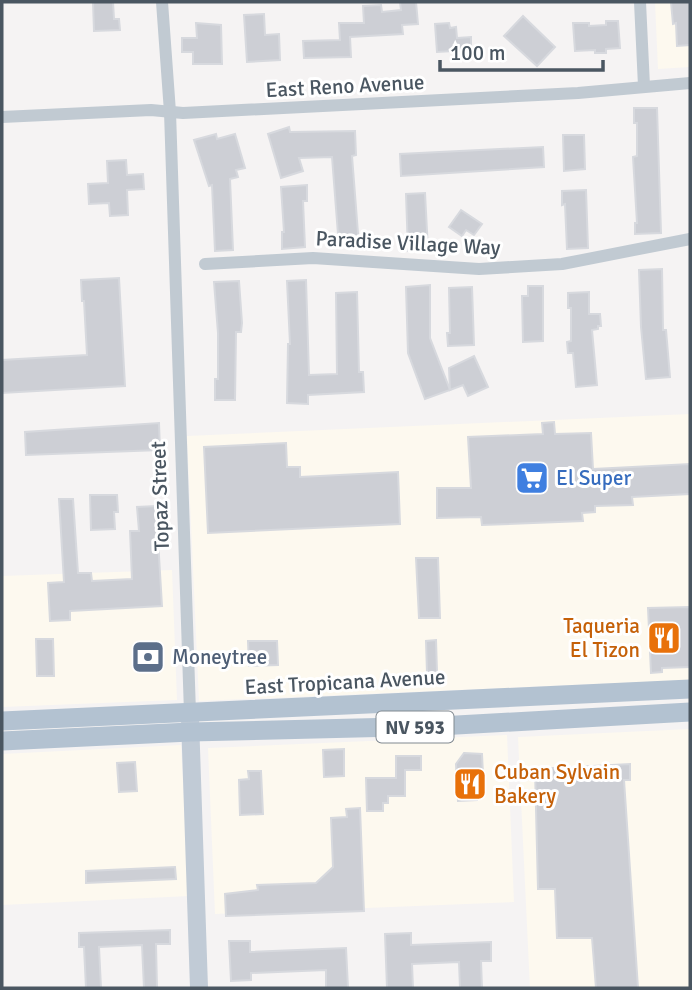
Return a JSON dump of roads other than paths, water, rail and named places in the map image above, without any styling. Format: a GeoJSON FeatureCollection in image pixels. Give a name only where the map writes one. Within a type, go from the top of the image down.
{"type":"FeatureCollection","features":[{"type":"Feature","properties":{"kind":"main road","name":"East Tropicana Avenue"},"geometry":{"type":"LineString","coordinates":[[2,741],[190,722],[519,698],[690,689]]}},
{"type":"Feature","properties":{"kind":"main road"},"geometry":{"type":"LineString","coordinates":[[515,722],[517,713],[524,710],[583,703],[625,693]]}},
{"type":"Feature","properties":{"kind":"main road"},"geometry":{"type":"LineString","coordinates":[[439,726],[450,716],[503,706],[519,698]]}},
{"type":"Feature","properties":{"kind":"main road","name":"East Tropicana Avenue"},"geometry":{"type":"LineString","coordinates":[[2,721],[439,726],[690,712]]}},
{"type":"Feature","properties":{"kind":"street","name":"Topaz Street"},"geometry":{"type":"LineString","coordinates":[[162,2],[170,112],[199,988]]}},
{"type":"Feature","properties":{"kind":"street"},"geometry":{"type":"LineString","coordinates":[[640,2],[644,86]]}},
{"type":"Feature","properties":{"kind":"street","name":"East Reno Avenue"},"geometry":{"type":"LineString","coordinates":[[2,117],[152,110],[183,113],[578,93],[690,83]]}},
{"type":"Feature","properties":{"kind":"street","name":"Paradise Village Way"},"geometry":{"type":"LineString","coordinates":[[205,264],[313,258],[486,269],[562,264],[690,239]]}},
{"type":"Feature","properties":{"kind":"place","name":"El Super"},"geometry":{"type":"Point","coordinates":[532,478]}},
{"type":"Feature","properties":{"kind":"place","name":"Taqueria El Tizon"},"geometry":{"type":"Point","coordinates":[664,638]}},
{"type":"Feature","properties":{"kind":"place","name":"Moneytree"},"geometry":{"type":"Point","coordinates":[148,657]}},
{"type":"Feature","properties":{"kind":"place","name":"Cuban Sylvain Bakery"},"geometry":{"type":"Point","coordinates":[470,784]}}]}
